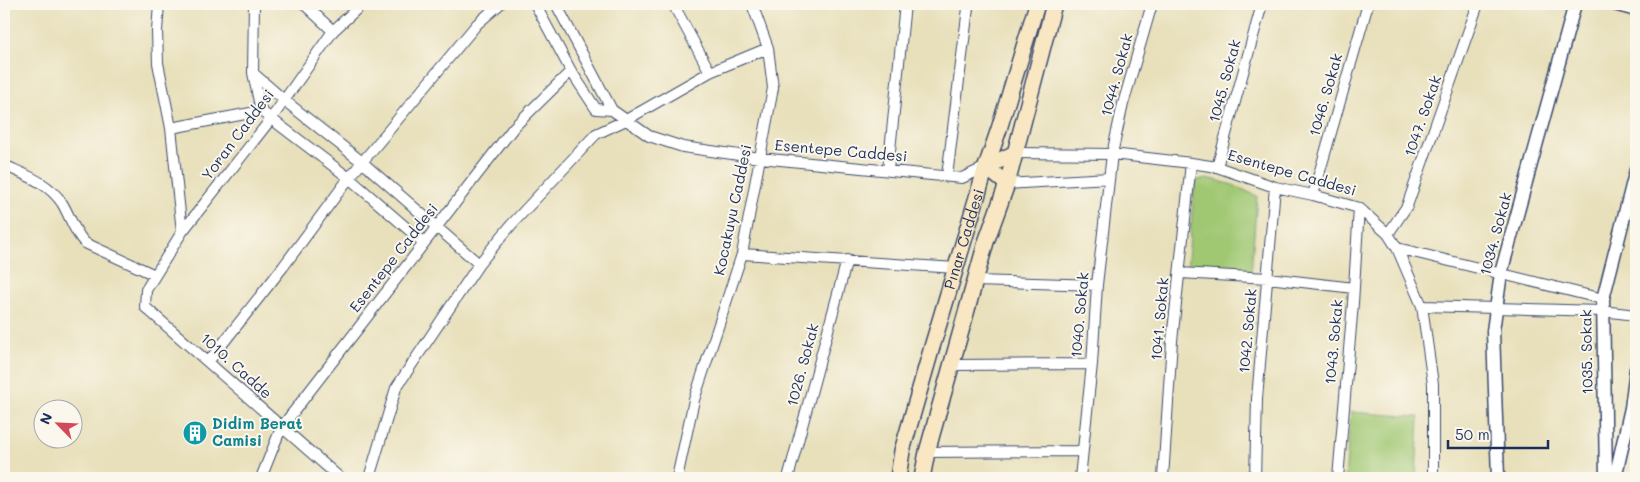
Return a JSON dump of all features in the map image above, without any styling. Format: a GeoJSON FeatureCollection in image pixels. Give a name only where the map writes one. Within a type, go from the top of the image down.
{"type":"FeatureCollection","features":[{"type":"Feature","properties":{"kind":"main road","name":"Pınar Caddesi"},"geometry":{"type":"LineString","coordinates":[[898,478],[902,451],[986,167],[1037,4]]}},
{"type":"Feature","properties":{"kind":"main road","name":"Pınar Caddesi"},"geometry":{"type":"LineString","coordinates":[[922,478],[927,452],[986,242],[1007,184],[1054,4]]}},
{"type":"Feature","properties":{"kind":"main road"},"geometry":{"type":"LineString","coordinates":[[1007,184],[986,167],[1015,153]]}},
{"type":"Feature","properties":{"kind":"street"},"geometry":{"type":"LineString","coordinates":[[159,4],[157,31],[158,63],[171,128],[182,232]]}},
{"type":"Feature","properties":{"kind":"street"},"geometry":{"type":"LineString","coordinates":[[254,4],[253,73],[261,111],[349,178],[424,243]]}},
{"type":"Feature","properties":{"kind":"street"},"geometry":{"type":"LineString","coordinates":[[304,4],[333,31]]}},
{"type":"Feature","properties":{"kind":"street","name":"Yoran Caddesi"},"geometry":{"type":"LineString","coordinates":[[146,290],[182,232],[271,119],[333,31],[362,4]]}},
{"type":"Feature","properties":{"kind":"street"},"geometry":{"type":"LineString","coordinates":[[208,361],[283,267],[362,162],[477,24],[500,4]]}},
{"type":"Feature","properties":{"kind":"street"},"geometry":{"type":"LineString","coordinates":[[535,4],[571,71],[596,109],[612,110]]}},
{"type":"Feature","properties":{"kind":"street"},"geometry":{"type":"LineString","coordinates":[[556,4],[612,110]]}},
{"type":"Feature","properties":{"kind":"street"},"geometry":{"type":"LineString","coordinates":[[674,4],[710,72]]}},
{"type":"Feature","properties":{"kind":"street","name":"Kocakuyu Caddesi"},"geometry":{"type":"LineString","coordinates":[[676,478],[694,400],[742,254],[774,88],[768,48],[752,4]]}},
{"type":"Feature","properties":{"kind":"street"},"geometry":{"type":"LineString","coordinates":[[888,170],[905,4]]}},
{"type":"Feature","properties":{"kind":"street"},"geometry":{"type":"LineString","coordinates":[[947,176],[967,18],[968,8],[966,4]]}},
{"type":"Feature","properties":{"kind":"street","name":"1044. Sokak"},"geometry":{"type":"LineString","coordinates":[[1112,154],[1123,104],[1152,4]]}},
{"type":"Feature","properties":{"kind":"street","name":"1045. Sokak"},"geometry":{"type":"LineString","coordinates":[[1217,167],[1262,4]]}},
{"type":"Feature","properties":{"kind":"street","name":"1046. Sokak"},"geometry":{"type":"LineString","coordinates":[[1313,195],[1368,4]]}},
{"type":"Feature","properties":{"kind":"street","name":"1047. Sokak"},"geometry":{"type":"LineString","coordinates":[[1388,234],[1407,206],[1478,4]]}},
{"type":"Feature","properties":{"kind":"street","name":"1034. Sokak"},"geometry":{"type":"LineString","coordinates":[[1498,478],[1492,331],[1495,307],[1501,273],[1575,4]]}},
{"type":"Feature","properties":{"kind":"street"},"geometry":{"type":"LineString","coordinates":[[1614,4],[1636,10]]}},
{"type":"Feature","properties":{"kind":"street"},"geometry":{"type":"LineString","coordinates":[[369,478],[396,388],[479,264],[512,224],[596,134],[626,120],[710,72],[768,48]]}},
{"type":"Feature","properties":{"kind":"street","name":"Esentepe Caddesi"},"geometry":{"type":"LineString","coordinates":[[261,478],[281,428],[514,127],[571,71]]}},
{"type":"Feature","properties":{"kind":"street"},"geometry":{"type":"LineString","coordinates":[[253,73],[362,162],[479,264]]}},
{"type":"Feature","properties":{"kind":"street","name":"Esentepe Caddesi"},"geometry":{"type":"LineString","coordinates":[[612,110],[648,136],[683,147],[760,158],[962,178],[986,167]]}},
{"type":"Feature","properties":{"kind":"street"},"geometry":{"type":"LineString","coordinates":[[171,128],[261,111]]}},
{"type":"Feature","properties":{"kind":"street","name":"Esentepe Caddesi"},"geometry":{"type":"LineString","coordinates":[[1015,153],[1112,154],[1217,167],[1275,187],[1359,208],[1388,234],[1397,248],[1422,306],[1433,384],[1433,478]]}},
{"type":"Feature","properties":{"kind":"street","name":"1040. Sokak"},"geometry":{"type":"LineString","coordinates":[[1080,478],[1092,364],[1097,285],[1112,154]]}},
{"type":"Feature","properties":{"kind":"street","name":"1041. Sokak"},"geometry":{"type":"LineString","coordinates":[[1163,478],[1172,341],[1191,163]]}},
{"type":"Feature","properties":{"kind":"street"},"geometry":{"type":"LineString","coordinates":[[4,165],[40,182],[52,191],[62,204],[78,235],[85,243],[156,274]]}},
{"type":"Feature","properties":{"kind":"street","name":"1035. Sokak"},"geometry":{"type":"LineString","coordinates":[[1606,478],[1602,305],[1636,170]]}},
{"type":"Feature","properties":{"kind":"street"},"geometry":{"type":"LineString","coordinates":[[1007,184],[1110,178]]}},
{"type":"Feature","properties":{"kind":"street","name":"1042. Sokak"},"geometry":{"type":"LineString","coordinates":[[1255,478],[1257,399],[1275,187]]}},
{"type":"Feature","properties":{"kind":"street","name":"1043. Sokak"},"geometry":{"type":"LineString","coordinates":[[1338,478],[1359,208]]}},
{"type":"Feature","properties":{"kind":"street"},"geometry":{"type":"LineString","coordinates":[[1397,248],[1501,273],[1636,316]]}},
{"type":"Feature","properties":{"kind":"street"},"geometry":{"type":"LineString","coordinates":[[742,254],[956,268]]}},
{"type":"Feature","properties":{"kind":"street","name":"1026. Sokak"},"geometry":{"type":"LineString","coordinates":[[788,478],[847,260]]}},
{"type":"Feature","properties":{"kind":"street"},"geometry":{"type":"LineString","coordinates":[[1180,274],[1268,278],[1354,288]]}},
{"type":"Feature","properties":{"kind":"street"},"geometry":{"type":"LineString","coordinates":[[975,281],[1097,285]]}},
{"type":"Feature","properties":{"kind":"street","name":"1010. Cadde"},"geometry":{"type":"LineString","coordinates":[[146,290],[145,307],[340,478]]}},
{"type":"Feature","properties":{"kind":"street"},"geometry":{"type":"LineString","coordinates":[[1422,306],[1602,305]]}},
{"type":"Feature","properties":{"kind":"street"},"geometry":{"type":"LineString","coordinates":[[952,364],[1092,364]]}},
{"type":"Feature","properties":{"kind":"street"},"geometry":{"type":"LineString","coordinates":[[1615,478],[1631,408],[1636,369]]}},
{"type":"Feature","properties":{"kind":"street"},"geometry":{"type":"LineString","coordinates":[[927,452],[1082,451]]}},
{"type":"Feature","properties":{"kind":"green space"},"geometry":{"type":"Polygon","coordinates":[[[1212,179],[1233,185],[1257,196],[1251,274],[1187,270],[1195,180],[1212,179]]]}},
{"type":"Feature","properties":{"kind":"green space"},"geometry":{"type":"Polygon","coordinates":[[[1351,412],[1419,417],[1416,478],[1345,478],[1351,412]]]}},
{"type":"Feature","properties":{"kind":"place","name":"Didim Berat Camisi"},"geometry":{"type":"Point","coordinates":[195,433]}}]}
